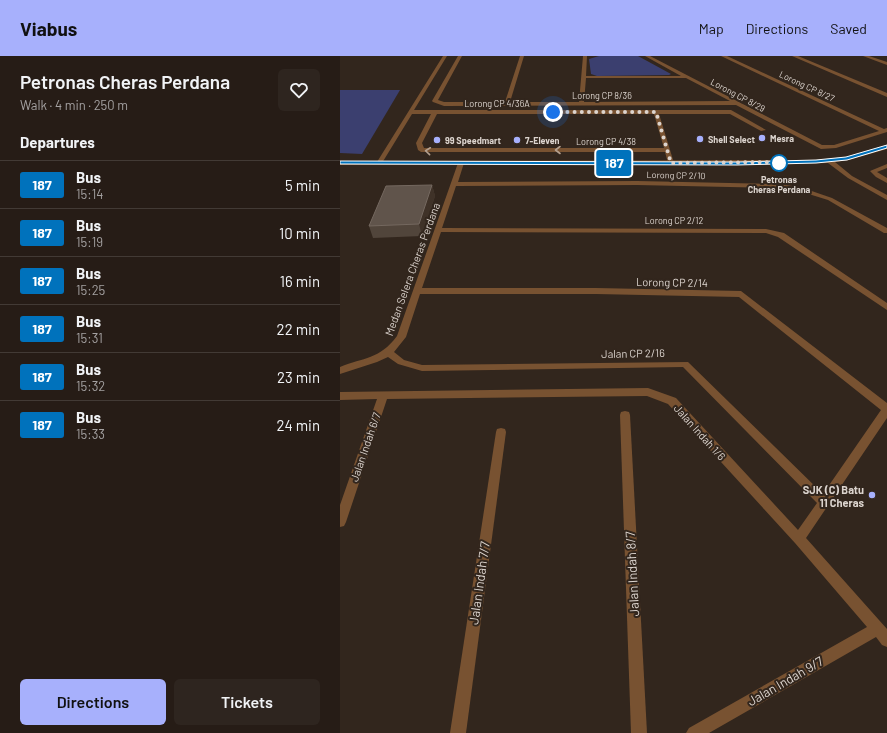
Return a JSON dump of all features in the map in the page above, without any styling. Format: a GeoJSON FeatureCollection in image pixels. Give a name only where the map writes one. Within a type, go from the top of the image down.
{"type":"FeatureCollection","features":[{"type":"Feature","properties":{"kind":"street"},"geometry":{"type":"LineString","coordinates":[[380,162],[445,56]]}},
{"type":"Feature","properties":{"kind":"street","name":"Lorong CP 8/36"},"geometry":{"type":"LineString","coordinates":[[460,56],[435,102],[444,104],[736,103]]}},
{"type":"Feature","properties":{"kind":"street"},"geometry":{"type":"LineString","coordinates":[[507,104],[522,56]]}},
{"type":"Feature","properties":{"kind":"street"},"geometry":{"type":"LineString","coordinates":[[582,104],[585,56]]}},
{"type":"Feature","properties":{"kind":"street","name":"Lorong CP 8/29"},"geometry":{"type":"LineString","coordinates":[[648,56],[821,148],[834,147],[885,131]]}},
{"type":"Feature","properties":{"kind":"street","name":"Lorong CP 8/27"},"geometry":{"type":"LineString","coordinates":[[722,56],[885,131]]}},
{"type":"Feature","properties":{"kind":"street"},"geometry":{"type":"LineString","coordinates":[[794,56],[887,95]]}},
{"type":"Feature","properties":{"kind":"street"},"geometry":{"type":"LineString","coordinates":[[865,56],[887,64]]}},
{"type":"Feature","properties":{"kind":"street"},"geometry":{"type":"LineString","coordinates":[[583,77],[688,78]]}},
{"type":"Feature","properties":{"kind":"street","name":"Lorong CP 4/36A"},"geometry":{"type":"LineString","coordinates":[[410,112],[731,112],[763,130]]}},
{"type":"Feature","properties":{"kind":"street","name":"Lorong CP 4/38"},"geometry":{"type":"LineString","coordinates":[[434,112],[418,143],[420,150],[667,150]]}},
{"type":"Feature","properties":{"kind":"street"},"geometry":{"type":"LineString","coordinates":[[656,112],[671,163]]}},
{"type":"Feature","properties":{"kind":"street"},"geometry":{"type":"LineString","coordinates":[[340,163],[671,163],[830,161],[847,159],[887,147]]}},
{"type":"Feature","properties":{"kind":"street"},"geometry":{"type":"LineString","coordinates":[[830,161],[850,177],[887,198]]}},
{"type":"Feature","properties":{"kind":"street","name":"Medan Selera Cheras Perdana"},"geometry":{"type":"LineString","coordinates":[[340,371],[374,361],[389,353],[401,337],[461,163]]}},
{"type":"Feature","properties":{"kind":"street"},"geometry":{"type":"LineString","coordinates":[[887,166],[873,171],[887,181]]}},
{"type":"Feature","properties":{"kind":"street","name":"Lorong CP 2/10"},"geometry":{"type":"LineString","coordinates":[[454,184],[637,183],[777,186],[800,189],[830,199],[887,231]]}},
{"type":"Feature","properties":{"kind":"street","name":"Lorong CP 2/12"},"geometry":{"type":"LineString","coordinates":[[438,230],[766,231],[781,235],[887,307]]}},
{"type":"Feature","properties":{"kind":"street","name":"Lorong CP 2/14"},"geometry":{"type":"LineString","coordinates":[[417,291],[596,291],[741,294],[887,409]]}},
{"type":"Feature","properties":{"kind":"street","name":"Jalan CP 2/16"},"geometry":{"type":"LineString","coordinates":[[389,353],[401,362],[422,368],[685,364],[824,503]]}},
{"type":"Feature","properties":{"kind":"street","name":"Jalan Indah 1/6"},"geometry":{"type":"LineString","coordinates":[[340,396],[648,392],[672,401],[799,540],[887,640]]}},
{"type":"Feature","properties":{"kind":"street","name":"Jalan Indah 6/7"},"geometry":{"type":"LineString","coordinates":[[340,522],[383,396]]}},
{"type":"Feature","properties":{"kind":"street"},"geometry":{"type":"LineString","coordinates":[[799,540],[887,409]]}},
{"type":"Feature","properties":{"kind":"street","name":"Jalan Indah 8/7"},"geometry":{"type":"LineString","coordinates":[[625,415],[639,733]]}},
{"type":"Feature","properties":{"kind":"street","name":"Jalan Indah 7/7"},"geometry":{"type":"LineString","coordinates":[[458,733],[501,432]]}},
{"type":"Feature","properties":{"kind":"street","name":"Jalan Indah 9/7"},"geometry":{"type":"LineString","coordinates":[[694,733],[877,629]]}},
{"type":"Feature","properties":{"kind":"shaded area"},"geometry":{"type":"Polygon","coordinates":[[[599,56],[638,56],[671,74],[597,76],[591,74],[589,59],[599,56]]]}},
{"type":"Feature","properties":{"kind":"shaded area"},"geometry":{"type":"Polygon","coordinates":[[[340,90],[400,90],[362,154],[340,153],[340,90]]]}},
{"type":"Feature","properties":{"kind":"building"},"geometry":{"type":"Polygon","coordinates":[[[432,185],[419,224],[369,226],[386,186],[432,185]]]}},
{"type":"Feature","properties":{"kind":"bus line","name":"187"},"geometry":{"type":"LineString","coordinates":[[340,163],[816,162],[847,159],[887,147]]}},
{"type":"Feature","properties":{"kind":"place","name":"Mesra"},"geometry":{"type":"Point","coordinates":[762,138]}},
{"type":"Feature","properties":{"kind":"place","name":"Shell Select"},"geometry":{"type":"Point","coordinates":[700,139]}},
{"type":"Feature","properties":{"kind":"place","name":"99 Speedmart"},"geometry":{"type":"Point","coordinates":[437,140]}},
{"type":"Feature","properties":{"kind":"place","name":"7-Eleven"},"geometry":{"type":"Point","coordinates":[517,140]}},
{"type":"Feature","properties":{"kind":"place","name":"Petronas Cheras Perdana"},"geometry":{"type":"Point","coordinates":[779,163]}},
{"type":"Feature","properties":{"kind":"place","name":"SJK (C) Batu 11 Cheras"},"geometry":{"type":"Point","coordinates":[872,495]}},
{"type":"Feature","properties":{"kind":"route"},"geometry":{"type":"LineString","coordinates":[[553,112],[656,112],[671,163],[786,162],[779,163]]}}]}
